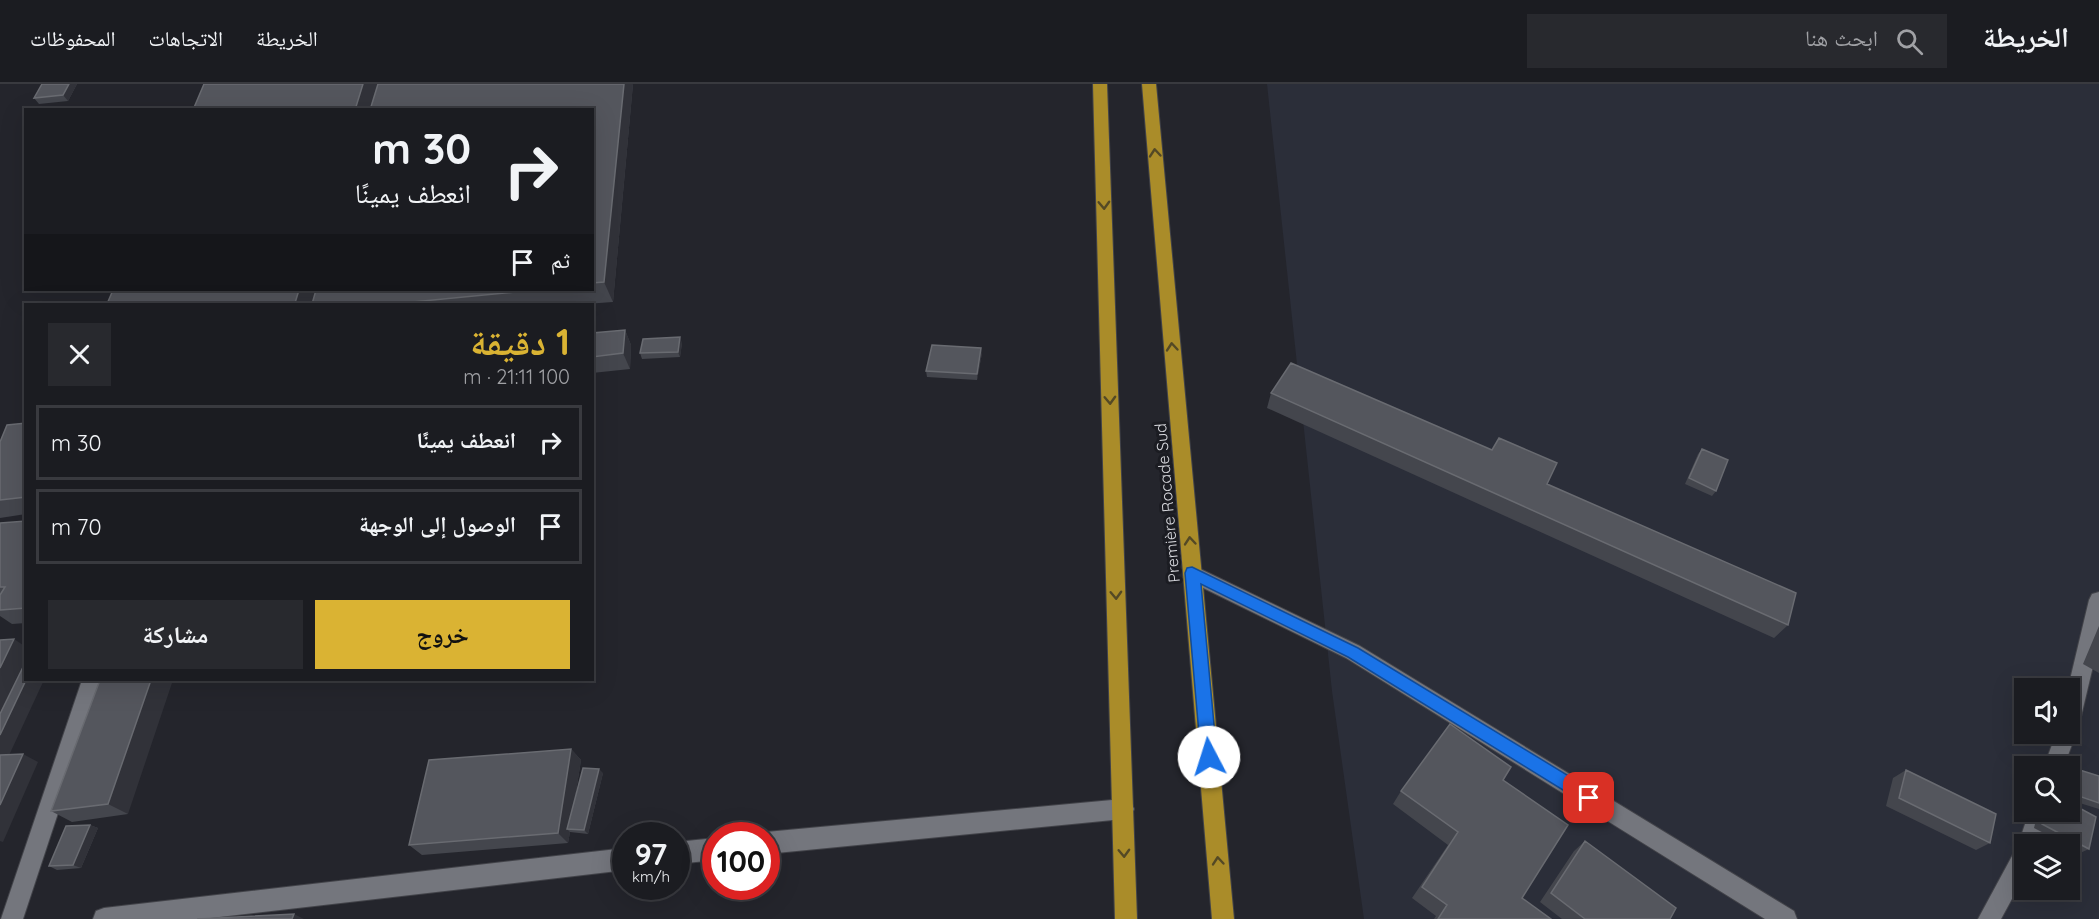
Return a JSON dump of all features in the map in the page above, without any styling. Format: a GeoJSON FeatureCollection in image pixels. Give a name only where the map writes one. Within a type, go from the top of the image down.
{"type":"FeatureCollection","features":[{"type":"Feature","properties":{"kind":"highway"},"geometry":{"type":"LineString","coordinates":[[1100,84],[1126,919]]}},
{"type":"Feature","properties":{"kind":"highway","name":"Première Rocade Sud"},"geometry":{"type":"LineString","coordinates":[[1149,84],[1223,919]]}},
{"type":"Feature","properties":{"kind":"street"},"geometry":{"type":"LineString","coordinates":[[1192,573],[1353,652],[1786,919]]}},
{"type":"Feature","properties":{"kind":"street"},"geometry":{"type":"LineString","coordinates":[[2080,679],[2099,600]]}},
{"type":"Feature","properties":{"kind":"street"},"geometry":{"type":"LineString","coordinates":[[12,919],[92,681]]}},
{"type":"Feature","properties":{"kind":"street"},"geometry":{"type":"LineString","coordinates":[[780,842],[1123,809]]}},
{"type":"Feature","properties":{"kind":"street"},"geometry":{"type":"LineString","coordinates":[[104,919],[612,860]]}},
{"type":"Feature","properties":{"kind":"street"},"geometry":{"type":"LineString","coordinates":[[1989,919],[2014,872]]}},
{"type":"Feature","properties":{"kind":"shaded area"},"geometry":{"type":"Polygon","coordinates":[[[1267,84],[2099,84],[2099,919],[1364,919],[1332,691],[1267,84]]]}},
{"type":"Feature","properties":{"kind":"building"},"geometry":{"type":"Polygon","coordinates":[[[42,84],[69,84],[63,95],[34,98],[42,84]]]}},
{"type":"Feature","properties":{"kind":"building"},"geometry":{"type":"Polygon","coordinates":[[[204,84],[363,84],[356,108],[194,108],[204,84]]]}},
{"type":"Feature","properties":{"kind":"building"},"geometry":{"type":"Polygon","coordinates":[[[378,84],[624,84],[604,282],[594,283],[594,108],[371,108],[378,84]]]}},
{"type":"Feature","properties":{"kind":"building"},"geometry":{"type":"Polygon","coordinates":[[[113,291],[299,291],[295,303],[107,303],[113,291]]]}},
{"type":"Feature","properties":{"kind":"building"},"geometry":{"type":"Polygon","coordinates":[[[316,291],[525,291],[402,303],[312,303],[316,291]]]}},
{"type":"Feature","properties":{"kind":"building"},"geometry":{"type":"Polygon","coordinates":[[[625,330],[623,353],[594,357],[594,333],[625,330]]]}},
{"type":"Feature","properties":{"kind":"building"},"geometry":{"type":"Polygon","coordinates":[[[680,337],[678,352],[640,353],[643,339],[680,337]]]}},
{"type":"Feature","properties":{"kind":"building"},"geometry":{"type":"Polygon","coordinates":[[[932,345],[981,348],[977,374],[926,371],[932,345]]]}},
{"type":"Feature","properties":{"kind":"building"},"geometry":{"type":"Polygon","coordinates":[[[1291,363],[1492,450],[1499,438],[1557,463],[1547,484],[1796,593],[1788,625],[1271,393],[1291,363]]]}},
{"type":"Feature","properties":{"kind":"building"},"geometry":{"type":"Polygon","coordinates":[[[24,423],[24,497],[0,500],[0,442],[7,425],[24,423]]]}},
{"type":"Feature","properties":{"kind":"building"},"geometry":{"type":"Polygon","coordinates":[[[1702,449],[1728,460],[1716,491],[1689,478],[1702,449]]]}},
{"type":"Feature","properties":{"kind":"building"},"geometry":{"type":"Polygon","coordinates":[[[24,521],[24,608],[0,610],[0,595],[5,587],[0,587],[0,523],[24,521]]]}},
{"type":"Feature","properties":{"kind":"building"},"geometry":{"type":"Polygon","coordinates":[[[14,639],[0,668],[0,640],[14,639]]]}},
{"type":"Feature","properties":{"kind":"building"},"geometry":{"type":"Polygon","coordinates":[[[24,665],[26,681],[0,735],[0,714],[24,665]]]}},
{"type":"Feature","properties":{"kind":"building"},"geometry":{"type":"Polygon","coordinates":[[[100,681],[151,681],[108,804],[51,811],[100,681]]]}},
{"type":"Feature","properties":{"kind":"building"},"geometry":{"type":"Polygon","coordinates":[[[1450,724],[1511,767],[1503,780],[1568,825],[1522,898],[1551,919],[1438,919],[1447,905],[1422,887],[1458,832],[1401,791],[1450,724]]]}},
{"type":"Feature","properties":{"kind":"building"},"geometry":{"type":"Polygon","coordinates":[[[571,749],[558,833],[409,845],[429,760],[571,749]]]}},
{"type":"Feature","properties":{"kind":"building"},"geometry":{"type":"Polygon","coordinates":[[[23,754],[0,805],[0,755],[23,754]]]}},
{"type":"Feature","properties":{"kind":"building"},"geometry":{"type":"Polygon","coordinates":[[[583,768],[599,769],[584,830],[567,829],[583,768]]]}},
{"type":"Feature","properties":{"kind":"building"},"geometry":{"type":"Polygon","coordinates":[[[1906,770],[1996,814],[1990,843],[1899,798],[1906,770]]]}},
{"type":"Feature","properties":{"kind":"building"},"geometry":{"type":"Polygon","coordinates":[[[2080,770],[2099,776],[2099,803],[2080,796],[2080,770]]]}},
{"type":"Feature","properties":{"kind":"building"},"geometry":{"type":"Polygon","coordinates":[[[2080,808],[2096,817],[2089,849],[2080,844],[2080,834],[2061,834],[2042,824],[2042,822],[2080,822],[2080,808]]]}},
{"type":"Feature","properties":{"kind":"building"},"geometry":{"type":"Polygon","coordinates":[[[90,825],[73,865],[49,866],[66,826],[90,825]]]}},
{"type":"Feature","properties":{"kind":"building"},"geometry":{"type":"Polygon","coordinates":[[[1585,841],[1676,908],[1670,919],[1585,919],[1551,893],[1585,841]]]}},
{"type":"Feature","properties":{"kind":"building"},"geometry":{"type":"Polygon","coordinates":[[[294,914],[292,919],[197,919],[294,914]]]}},
{"type":"Feature","properties":{"kind":"route"},"geometry":{"type":"LineString","coordinates":[[1209,757],[1192,573],[1353,652],[1589,798]]}}]}
